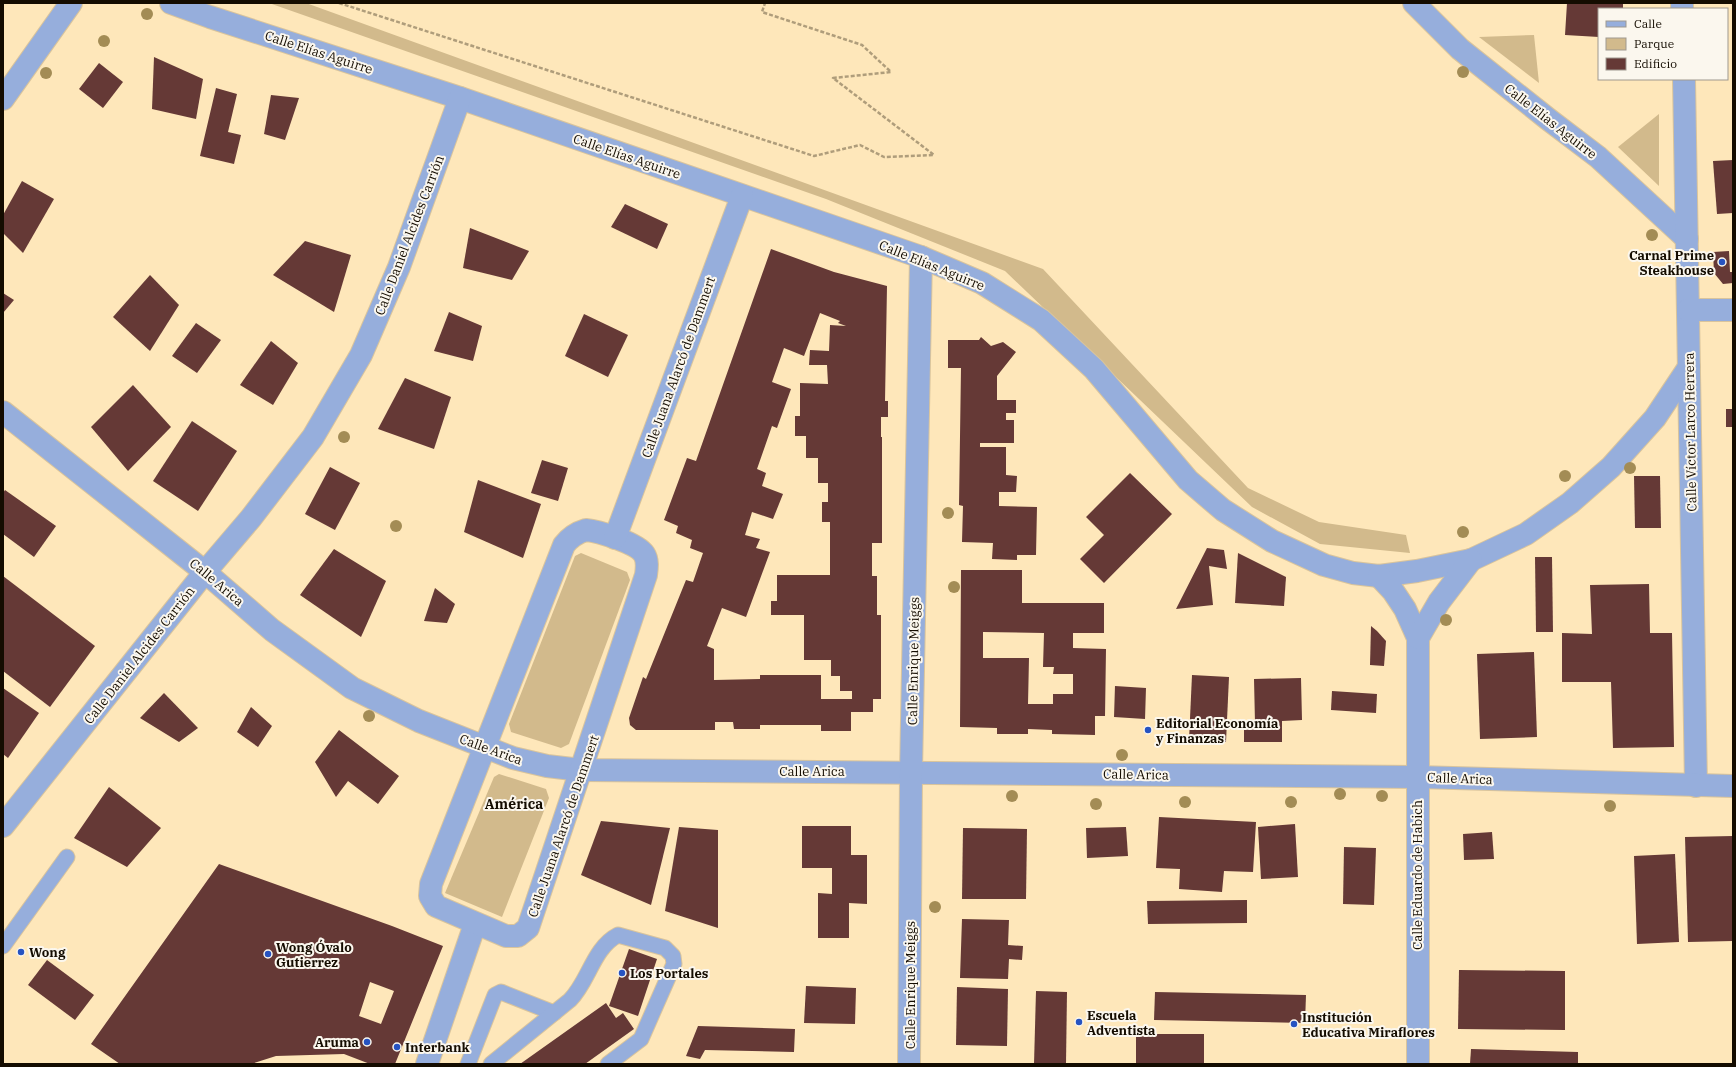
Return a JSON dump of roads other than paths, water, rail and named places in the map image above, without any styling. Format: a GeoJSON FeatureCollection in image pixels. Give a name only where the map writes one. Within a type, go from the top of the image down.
{"type":"FeatureCollection","features":[{"type":"Feature","properties":{"kind":"street"},"geometry":{"type":"LineString","coordinates":[[3,99],[71,3]]}},
{"type":"Feature","properties":{"kind":"street","name":"Calle Elías Aguirre"},"geometry":{"type":"LineString","coordinates":[[171,3],[460,98],[921,257],[982,283],[1041,320],[1094,369],[1188,480],[1223,510],[1272,541],[1324,565],[1353,573],[1379,576],[1417,571],[1471,560],[1526,534],[1570,503],[1611,467],[1655,418],[1689,367]]}},
{"type":"Feature","properties":{"kind":"street","name":"Calle Elías Aguirre"},"geometry":{"type":"LineString","coordinates":[[1414,3],[1460,49],[1548,120],[1598,157],[1687,239]]}},
{"type":"Feature","properties":{"kind":"street","name":"Calle Víctor Larco Herrera"},"geometry":{"type":"LineString","coordinates":[[1684,80],[1696,786]]}},
{"type":"Feature","properties":{"kind":"street","name":"Calle Daniel Alcides Carrión"},"geometry":{"type":"LineString","coordinates":[[3,826],[205,572],[251,518],[313,437],[361,355],[399,267],[460,98]]}},
{"type":"Feature","properties":{"kind":"street","name":"Calle Juana Alarcó de Dammert"},"geometry":{"type":"LineString","coordinates":[[615,538],[742,196]]}},
{"type":"Feature","properties":{"kind":"street","name":"Calle Enrique Meiggs"},"geometry":{"type":"LineString","coordinates":[[909,1064],[911,772],[921,257]]}},
{"type":"Feature","properties":{"kind":"street"},"geometry":{"type":"LineString","coordinates":[[1688,310],[1733,310]]}},
{"type":"Feature","properties":{"kind":"street","name":"Calle Arica"},"geometry":{"type":"LineString","coordinates":[[3,412],[205,572],[272,630],[352,688],[419,721],[485,748],[513,758],[547,766],[581,770],[1417,777],[1733,786]]}},
{"type":"Feature","properties":{"kind":"street","name":"Calle Juana Alarcó de Dammert"},"geometry":{"type":"LineString","coordinates":[[586,530],[615,538],[638,548],[644,554],[647,564],[646,575],[528,928],[518,936],[506,936],[436,906],[430,896],[431,884],[564,545],[577,532],[586,530]]}},
{"type":"Feature","properties":{"kind":"street"},"geometry":{"type":"LineString","coordinates":[[1418,638],[1440,602],[1471,560]]}},
{"type":"Feature","properties":{"kind":"street","name":"Calle Eduardo de Habich"},"geometry":{"type":"LineString","coordinates":[[1379,576],[1393,591],[1405,609],[1418,638],[1418,1064]]}},
{"type":"Feature","properties":{"kind":"street"},"geometry":{"type":"LineString","coordinates":[[427,1064],[475,924]]}},
{"type":"Feature","properties":{"kind":"lane"},"geometry":{"type":"LineString","coordinates":[[3,946],[67,857]]}},
{"type":"Feature","properties":{"kind":"lane"},"geometry":{"type":"LineString","coordinates":[[491,1064],[578,992],[603,946],[609,940],[618,935],[665,948],[673,956],[674,964],[641,1039],[608,1064]]}},
{"type":"Feature","properties":{"kind":"lane"},"geometry":{"type":"LineString","coordinates":[[468,1064],[495,995],[498,992],[554,1013]]}},
{"type":"Feature","properties":{"kind":"place","name":"Carnal Prime Steakhouse"},"geometry":{"type":"Point","coordinates":[1722,262]}},
{"type":"Feature","properties":{"kind":"place","name":"Editorial Economía y Finanzas"},"geometry":{"type":"Point","coordinates":[1148,730]}},
{"type":"Feature","properties":{"kind":"place","name":"Wong"},"geometry":{"type":"Point","coordinates":[21,952]}},
{"type":"Feature","properties":{"kind":"place","name":"Wong Óvalo Gutierrez"},"geometry":{"type":"Point","coordinates":[268,954]}},
{"type":"Feature","properties":{"kind":"place","name":"Los Portales"},"geometry":{"type":"Point","coordinates":[622,973]}},
{"type":"Feature","properties":{"kind":"place","name":"Escuela Adventista"},"geometry":{"type":"Point","coordinates":[1079,1022]}},
{"type":"Feature","properties":{"kind":"place","name":"Institución Educativa Miraflores"},"geometry":{"type":"Point","coordinates":[1294,1024]}},
{"type":"Feature","properties":{"kind":"place","name":"Aruma"},"geometry":{"type":"Point","coordinates":[367,1042]}},
{"type":"Feature","properties":{"kind":"place","name":"Interbank"},"geometry":{"type":"Point","coordinates":[397,1047]}},
{"type":"Feature","properties":{"kind":"district","name":"América"},"geometry":{"type":"Point","coordinates":[514,804]}}]}
